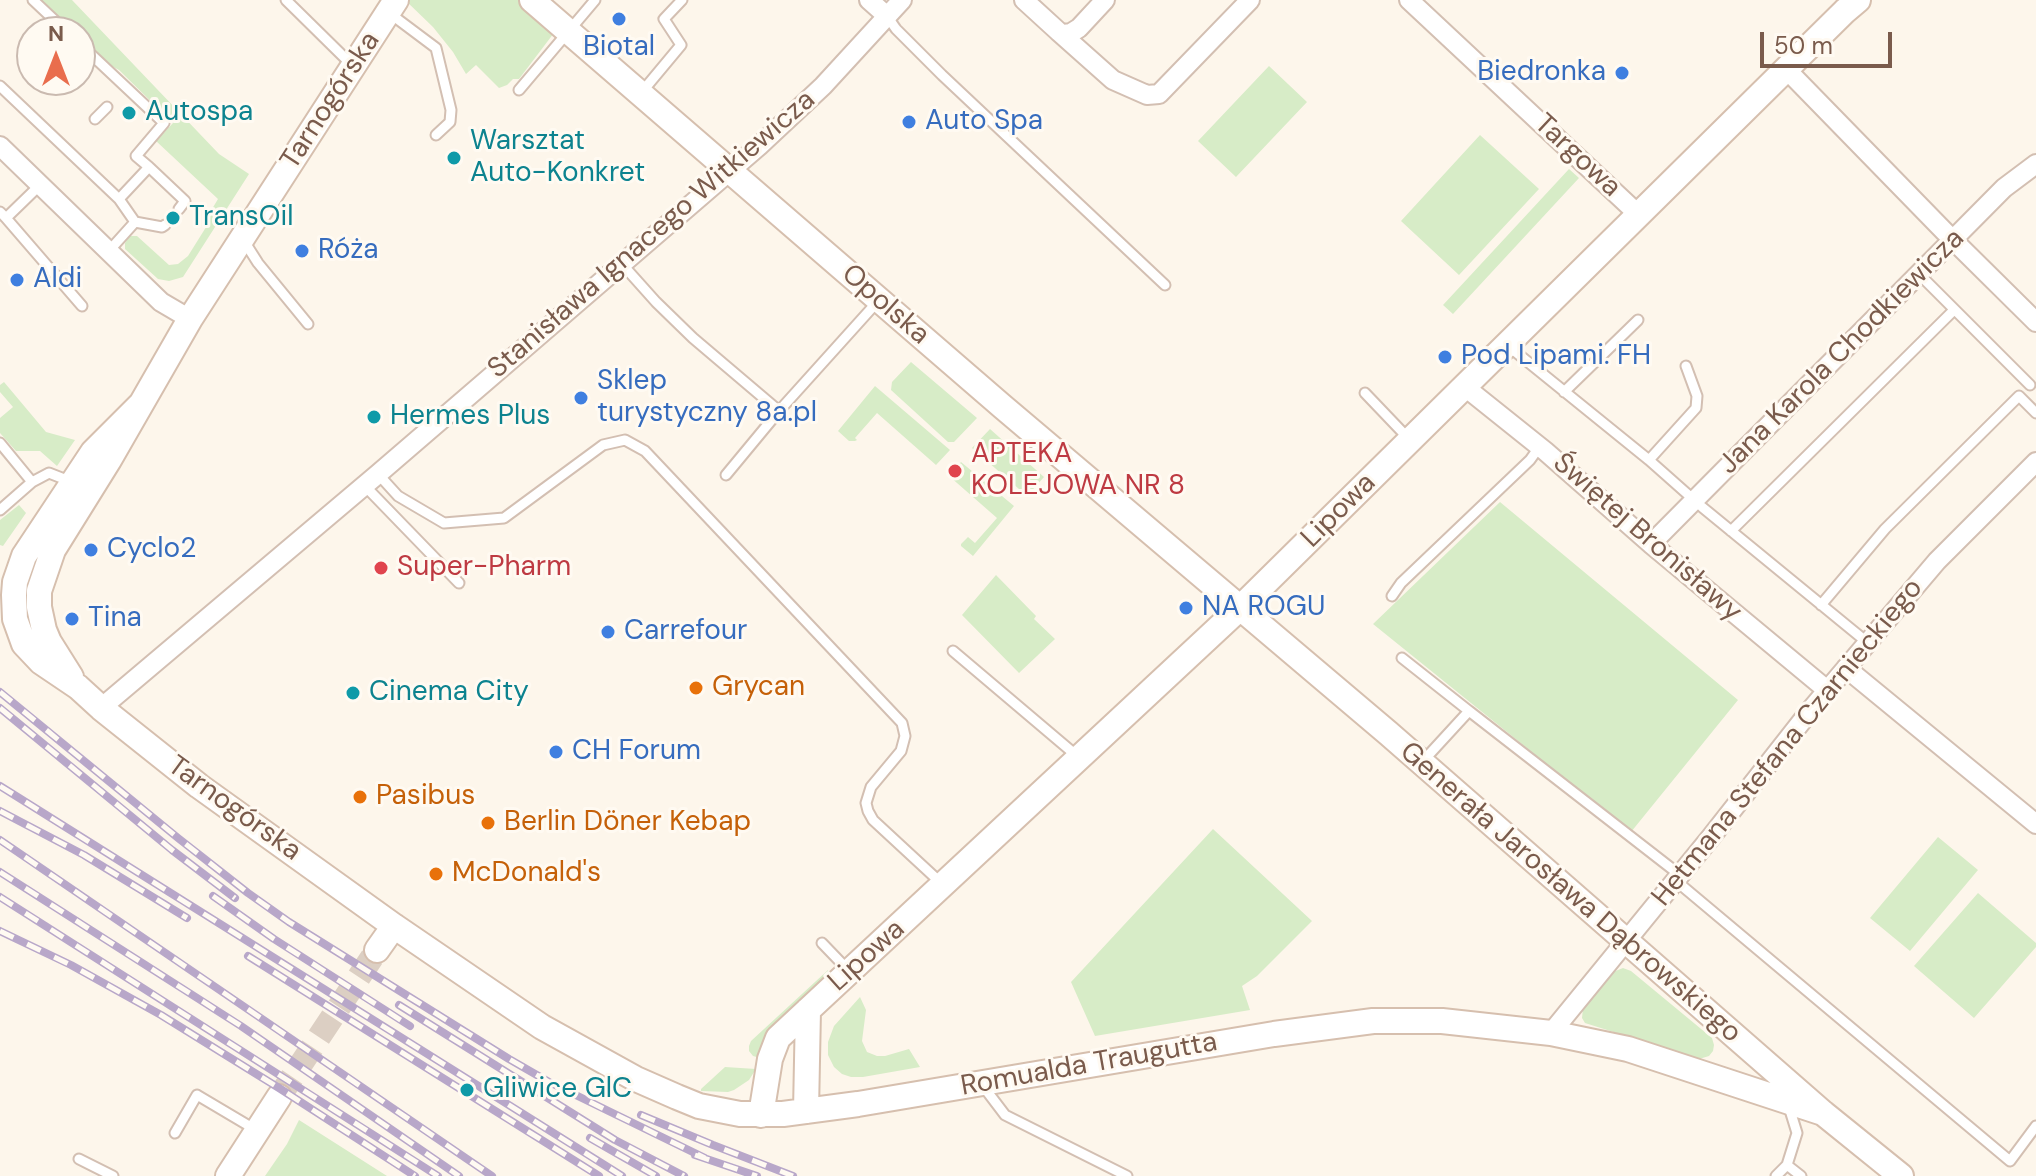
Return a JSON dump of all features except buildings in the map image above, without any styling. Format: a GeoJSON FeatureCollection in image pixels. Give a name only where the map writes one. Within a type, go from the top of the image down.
{"type":"FeatureCollection","features":[{"type":"Feature","properties":{"kind":"street","name":"Opolska"},"geometry":{"type":"LineString","coordinates":[[532,0],[1240,608]]}},
{"type":"Feature","properties":{"kind":"street"},"geometry":{"type":"LineString","coordinates":[[869,0],[887,16]]}},
{"type":"Feature","properties":{"kind":"street","name":"Stanisława Ignacego Witkiewicza"},"geometry":{"type":"LineString","coordinates":[[101,708],[729,172],[815,94],[902,0]]}},
{"type":"Feature","properties":{"kind":"street"},"geometry":{"type":"LineString","coordinates":[[1024,0],[1113,80],[1147,95],[1159,94],[1250,0]]}},
{"type":"Feature","properties":{"kind":"street"},"geometry":{"type":"LineString","coordinates":[[1059,32],[1071,33],[1079,28],[1105,0]]}},
{"type":"Feature","properties":{"kind":"street","name":"Targowa"},"geometry":{"type":"LineString","coordinates":[[1409,0],[1639,215]]}},
{"type":"Feature","properties":{"kind":"street","name":"Lipowa"},"geometry":{"type":"LineString","coordinates":[[761,1115],[770,1059],[778,1038],[1240,608],[1786,69],[1846,4]]}},
{"type":"Feature","properties":{"kind":"street","name":"Tarnogórska"},"geometry":{"type":"LineString","coordinates":[[18,605],[39,591],[53,550],[190,319],[392,6]]}},
{"type":"Feature","properties":{"kind":"street"},"geometry":{"type":"LineString","coordinates":[[1786,69],[2036,322]]}},
{"type":"Feature","properties":{"kind":"street"},"geometry":{"type":"LineString","coordinates":[[0,146],[161,302],[190,319]]}},
{"type":"Feature","properties":{"kind":"street","name":"Jana Karola Chodkiewicza"},"geometry":{"type":"LineString","coordinates":[[1651,544],[2004,188],[2036,164]]}},
{"type":"Feature","properties":{"kind":"street","name":"Świętej Bronisławy"},"geometry":{"type":"LineString","coordinates":[[1465,387],[1540,446],[1651,544],[1827,690]]}},
{"type":"Feature","properties":{"kind":"street","name":"Tarnogórska"},"geometry":{"type":"LineString","coordinates":[[140,405],[93,452],[24,556],[15,582],[18,605],[44,630],[78,687],[101,708],[199,786],[394,926]]}},
{"type":"Feature","properties":{"kind":"street","name":"Hetmana Stefana Czarnieckiego"},"geometry":{"type":"LineString","coordinates":[[1551,1033],[1827,690],[1937,561],[2036,462]]}},
{"type":"Feature","properties":{"kind":"street","name":"Generała Jarosława Dąbrowskiego"},"geometry":{"type":"LineString","coordinates":[[1240,608],[1823,1113],[1901,1176]]}},
{"type":"Feature","properties":{"kind":"street"},"geometry":{"type":"LineString","coordinates":[[1846,668],[2036,824]]}},
{"type":"Feature","properties":{"kind":"street"},"geometry":{"type":"LineString","coordinates":[[377,950],[394,926]]}},
{"type":"Feature","properties":{"kind":"street","name":"Romualda Traugutta"},"geometry":{"type":"LineString","coordinates":[[394,926],[542,1027],[636,1079],[699,1106],[740,1114],[761,1115],[848,1106],[1274,1034],[1373,1021],[1442,1021],[1551,1033],[1628,1049],[1823,1113]]}},
{"type":"Feature","properties":{"kind":"street","name":"Lipowa"},"geometry":{"type":"LineString","coordinates":[[806,1111],[808,1010]]}},
{"type":"Feature","properties":{"kind":"street"},"geometry":{"type":"LineString","coordinates":[[228,1176],[279,1097]]}},
{"type":"Feature","properties":{"kind":"lane"},"geometry":{"type":"LineString","coordinates":[[33,0],[50,16]]}},
{"type":"Feature","properties":{"kind":"lane"},"geometry":{"type":"LineString","coordinates":[[286,0],[353,66]]}},
{"type":"Feature","properties":{"kind":"lane"},"geometry":{"type":"LineString","coordinates":[[519,90],[595,0]]}},
{"type":"Feature","properties":{"kind":"lane"},"geometry":{"type":"LineString","coordinates":[[640,94],[681,45],[664,19],[682,0]]}},
{"type":"Feature","properties":{"kind":"lane"},"geometry":{"type":"LineString","coordinates":[[392,6],[436,48],[451,110],[450,122],[436,135]]}},
{"type":"Feature","properties":{"kind":"lane"},"geometry":{"type":"LineString","coordinates":[[887,16],[942,75],[1165,285]]}},
{"type":"Feature","properties":{"kind":"lane"},"geometry":{"type":"LineString","coordinates":[[96,61],[124,90],[164,123],[136,156],[185,201],[179,209]]}},
{"type":"Feature","properties":{"kind":"lane"},"geometry":{"type":"LineString","coordinates":[[2,92],[119,199],[135,222],[165,225]]}},
{"type":"Feature","properties":{"kind":"lane"},"geometry":{"type":"LineString","coordinates":[[95,119],[107,107]]}},
{"type":"Feature","properties":{"kind":"lane"},"geometry":{"type":"LineString","coordinates":[[119,199],[149,167]]}},
{"type":"Feature","properties":{"kind":"lane"},"geometry":{"type":"LineString","coordinates":[[40,185],[3,215],[82,306]]}},
{"type":"Feature","properties":{"kind":"lane"},"geometry":{"type":"LineString","coordinates":[[108,252],[135,222]]}},
{"type":"Feature","properties":{"kind":"lane"},"geometry":{"type":"LineString","coordinates":[[242,238],[258,263],[308,324]]}},
{"type":"Feature","properties":{"kind":"lane"},"geometry":{"type":"LineString","coordinates":[[622,264],[693,338],[779,411]]}},
{"type":"Feature","properties":{"kind":"lane"},"geometry":{"type":"LineString","coordinates":[[1919,274],[2030,385]]}},
{"type":"Feature","properties":{"kind":"lane"},"geometry":{"type":"LineString","coordinates":[[726,475],[879,300]]}},
{"type":"Feature","properties":{"kind":"lane"},"geometry":{"type":"LineString","coordinates":[[1731,531],[1954,310]]}},
{"type":"Feature","properties":{"kind":"lane"},"geometry":{"type":"LineString","coordinates":[[1564,392],[1638,320]]}},
{"type":"Feature","properties":{"kind":"lane"},"geometry":{"type":"LineString","coordinates":[[1507,345],[1868,643]]}},
{"type":"Feature","properties":{"kind":"lane"},"geometry":{"type":"LineString","coordinates":[[1649,460],[1696,408],[1697,396],[1686,366]]}},
{"type":"Feature","properties":{"kind":"lane"},"geometry":{"type":"LineString","coordinates":[[1365,393],[1411,440]]}},
{"type":"Feature","properties":{"kind":"lane"},"geometry":{"type":"LineString","coordinates":[[1821,605],[1885,529],[2019,396],[2036,413]]}},
{"type":"Feature","properties":{"kind":"lane"},"geometry":{"type":"LineString","coordinates":[[371,479],[444,523],[504,518],[603,445],[625,440],[645,451],[902,723],[905,736],[901,751],[871,787],[866,803],[868,811],[873,820],[944,885]]}},
{"type":"Feature","properties":{"kind":"lane"},"geometry":{"type":"LineString","coordinates":[[0,443],[32,482]]}},
{"type":"Feature","properties":{"kind":"lane"},"geometry":{"type":"LineString","coordinates":[[1392,596],[1401,583],[1530,460],[1540,446]]}},
{"type":"Feature","properties":{"kind":"lane"},"geometry":{"type":"LineString","coordinates":[[0,510],[32,482],[52,473],[72,482]]}},
{"type":"Feature","properties":{"kind":"lane"},"geometry":{"type":"LineString","coordinates":[[371,479],[459,583]]}},
{"type":"Feature","properties":{"kind":"lane"},"geometry":{"type":"LineString","coordinates":[[953,651],[1079,758]]}},
{"type":"Feature","properties":{"kind":"lane"},"geometry":{"type":"LineString","coordinates":[[1402,658],[1678,878],[2010,1161],[2036,1126]]}},
{"type":"Feature","properties":{"kind":"lane"},"geometry":{"type":"LineString","coordinates":[[1421,762],[1469,711]]}},
{"type":"Feature","properties":{"kind":"lane"},"geometry":{"type":"LineString","coordinates":[[822,943],[849,972]]}},
{"type":"Feature","properties":{"kind":"lane"},"geometry":{"type":"LineString","coordinates":[[980,1084],[1005,1115],[1127,1176]]}},
{"type":"Feature","properties":{"kind":"lane"},"geometry":{"type":"LineString","coordinates":[[175,1133],[197,1095],[258,1130]]}},
{"type":"Feature","properties":{"kind":"lane"},"geometry":{"type":"LineString","coordinates":[[1787,1101],[1797,1133],[1787,1165],[1788,1176]]}},
{"type":"Feature","properties":{"kind":"lane"},"geometry":{"type":"LineString","coordinates":[[79,1159],[113,1176]]}},
{"type":"Feature","properties":{"kind":"lane"},"geometry":{"type":"LineString","coordinates":[[1776,1176],[1787,1165]]}},
{"type":"Feature","properties":{"kind":"lane"},"geometry":{"type":"LineString","coordinates":[[1787,1165],[1801,1176]]}},
{"type":"Feature","properties":{"kind":"green space"},"geometry":{"type":"Polygon","coordinates":[[[41,0],[72,0],[87,16],[57,16],[41,0]]]}},
{"type":"Feature","properties":{"kind":"green space"},"geometry":{"type":"Polygon","coordinates":[[[405,0],[532,0],[560,25],[519,79],[513,79],[499,88],[476,65],[466,74],[433,27],[405,0]]]}},
{"type":"Feature","properties":{"kind":"green space"},"geometry":{"type":"Polygon","coordinates":[[[96,25],[219,154],[249,174],[183,277],[169,281],[158,279],[125,249],[125,243],[130,236],[137,236],[169,265],[178,264],[188,256],[208,224],[209,214],[218,199],[156,141],[173,123],[119,70],[96,55],[96,25]]]}},
{"type":"Feature","properties":{"kind":"green space"},"geometry":{"type":"Polygon","coordinates":[[[1269,66],[1307,102],[1236,177],[1198,141],[1269,66]]]}},
{"type":"Feature","properties":{"kind":"green space"},"geometry":{"type":"Polygon","coordinates":[[[1480,135],[1539,189],[1459,275],[1401,221],[1480,135]]]}},
{"type":"Feature","properties":{"kind":"green space"},"geometry":{"type":"Polygon","coordinates":[[[1569,169],[1579,178],[1453,314],[1443,305],[1569,169]]]}},
{"type":"Feature","properties":{"kind":"green space"},"geometry":{"type":"Polygon","coordinates":[[[911,362],[977,418],[954,442],[948,442],[891,390],[892,382],[911,362]]]}},
{"type":"Feature","properties":{"kind":"green space"},"geometry":{"type":"Polygon","coordinates":[[[4,382],[46,432],[75,440],[57,466],[40,451],[16,451],[0,433],[0,418],[13,407],[0,392],[0,385],[4,382]]]}},
{"type":"Feature","properties":{"kind":"green space"},"geometry":{"type":"Polygon","coordinates":[[[875,386],[950,450],[936,465],[877,413],[855,441],[849,441],[838,431],[875,386]]]}},
{"type":"Feature","properties":{"kind":"green space"},"geometry":{"type":"Polygon","coordinates":[[[990,429],[1044,477],[1027,496],[972,448],[990,429]]]}},
{"type":"Feature","properties":{"kind":"green space"},"geometry":{"type":"Polygon","coordinates":[[[961,462],[1014,506],[973,556],[961,544],[968,537],[975,543],[997,518],[949,476],[961,462]]]}},
{"type":"Feature","properties":{"kind":"green space"},"geometry":{"type":"Polygon","coordinates":[[[1500,502],[1738,700],[1631,832],[1373,624],[1500,502]]]}},
{"type":"Feature","properties":{"kind":"green space"},"geometry":{"type":"Polygon","coordinates":[[[19,505],[26,513],[3,546],[0,545],[0,520],[19,505]]]}},
{"type":"Feature","properties":{"kind":"green space"},"geometry":{"type":"Polygon","coordinates":[[[996,575],[1055,639],[1019,673],[962,615],[996,575]]]}},
{"type":"Feature","properties":{"kind":"green space"},"geometry":{"type":"Polygon","coordinates":[[[1213,829],[1312,921],[1257,976],[1242,986],[1250,1010],[1095,1036],[1071,982],[1213,829]]]}},
{"type":"Feature","properties":{"kind":"green space"},"geometry":{"type":"Polygon","coordinates":[[[1938,837],[1978,870],[1910,951],[1870,918],[1938,837]]]}},
{"type":"Feature","properties":{"kind":"green space"},"geometry":{"type":"Polygon","coordinates":[[[1978,893],[2036,943],[2036,947],[1974,1018],[1914,966],[1978,893]]]}},
{"type":"Feature","properties":{"kind":"green space"},"geometry":{"type":"Polygon","coordinates":[[[1623,968],[1631,971],[1712,1038],[1713,1051],[1709,1056],[1699,1059],[1585,1023],[1583,1008],[1613,972],[1623,968]]]}},
{"type":"Feature","properties":{"kind":"green space"},"geometry":{"type":"Polygon","coordinates":[[[828,970],[827,979],[760,1058],[753,1056],[749,1051],[751,1041],[828,970]]]}},
{"type":"Feature","properties":{"kind":"green space"},"geometry":{"type":"Polygon","coordinates":[[[860,997],[866,1010],[862,1041],[867,1052],[885,1056],[909,1049],[920,1067],[851,1077],[834,1067],[828,1055],[828,1042],[834,1026],[860,997]]]}},
{"type":"Feature","properties":{"kind":"green space"},"geometry":{"type":"Polygon","coordinates":[[[725,1067],[756,1069],[749,1080],[734,1090],[701,1091],[701,1089],[725,1067]]]}},
{"type":"Feature","properties":{"kind":"green space"},"geometry":{"type":"Polygon","coordinates":[[[299,1120],[387,1176],[265,1176],[299,1120]]]}},
{"type":"Feature","properties":{"kind":"tunnel"},"geometry":{"type":"LineString","coordinates":[[279,1097],[377,950]]}},
{"type":"Feature","properties":{"kind":"railway"},"geometry":{"type":"LineString","coordinates":[[0,692],[178,838],[289,922],[549,1082],[705,1158]]}},
{"type":"Feature","properties":{"kind":"railway"},"geometry":{"type":"LineString","coordinates":[[0,708],[235,898]]}},
{"type":"Feature","properties":{"kind":"railway"},"geometry":{"type":"LineString","coordinates":[[0,786],[622,1176]]}},
{"type":"Feature","properties":{"kind":"railway"},"geometry":{"type":"LineString","coordinates":[[0,811],[84,855],[187,918]]}},
{"type":"Feature","properties":{"kind":"railway"},"geometry":{"type":"LineString","coordinates":[[0,840],[492,1176]]}},
{"type":"Feature","properties":{"kind":"railway"},"geometry":{"type":"LineString","coordinates":[[0,872],[241,1026],[459,1176]]}},
{"type":"Feature","properties":{"kind":"railway"},"geometry":{"type":"LineString","coordinates":[[213,896],[410,1026]]}},
{"type":"Feature","properties":{"kind":"railway"},"geometry":{"type":"LineString","coordinates":[[0,897],[438,1176]]}},
{"type":"Feature","properties":{"kind":"railway"},"geometry":{"type":"LineString","coordinates":[[0,931],[71,965],[161,1015],[415,1176]]}},
{"type":"Feature","properties":{"kind":"railway"},"geometry":{"type":"LineString","coordinates":[[248,956],[599,1176]]}},
{"type":"Feature","properties":{"kind":"railway"},"geometry":{"type":"LineString","coordinates":[[399,1005],[615,1140],[684,1176]]}},
{"type":"Feature","properties":{"kind":"railway"},"geometry":{"type":"LineString","coordinates":[[641,1115],[793,1176]]}},
{"type":"Feature","properties":{"kind":"railway"},"geometry":{"type":"LineString","coordinates":[[590,1138],[656,1176]]}},
{"type":"Feature","properties":{"kind":"railway"},"geometry":{"type":"LineString","coordinates":[[695,1155],[757,1176]]}},
{"type":"Feature","properties":{"kind":"place","name":"Biotal"},"geometry":{"type":"Point","coordinates":[619,19]}},
{"type":"Feature","properties":{"kind":"place","name":"Biedronka"},"geometry":{"type":"Point","coordinates":[1622,73]}},
{"type":"Feature","properties":{"kind":"place","name":"Autospa"},"geometry":{"type":"Point","coordinates":[129,113]}},
{"type":"Feature","properties":{"kind":"place","name":"Auto Spa"},"geometry":{"type":"Point","coordinates":[909,122]}},
{"type":"Feature","properties":{"kind":"place","name":"Warsztat Auto-Konkret"},"geometry":{"type":"Point","coordinates":[454,158]}},
{"type":"Feature","properties":{"kind":"place","name":"TransOil"},"geometry":{"type":"Point","coordinates":[173,218]}},
{"type":"Feature","properties":{"kind":"place","name":"Róża"},"geometry":{"type":"Point","coordinates":[302,251]}},
{"type":"Feature","properties":{"kind":"place","name":"Aldi"},"geometry":{"type":"Point","coordinates":[17,280]}},
{"type":"Feature","properties":{"kind":"place","name":"Pod Lipami. FH"},"geometry":{"type":"Point","coordinates":[1445,357]}},
{"type":"Feature","properties":{"kind":"place","name":"Sklep turystyczny 8a.pl"},"geometry":{"type":"Point","coordinates":[581,398]}},
{"type":"Feature","properties":{"kind":"place","name":"Hermes Plus"},"geometry":{"type":"Point","coordinates":[374,417]}},
{"type":"Feature","properties":{"kind":"place","name":"APTEKA KOLEJOWA NR 8"},"geometry":{"type":"Point","coordinates":[955,471]}},
{"type":"Feature","properties":{"kind":"place","name":"Cyclo2"},"geometry":{"type":"Point","coordinates":[91,550]}},
{"type":"Feature","properties":{"kind":"place","name":"Super-Pharm"},"geometry":{"type":"Point","coordinates":[381,568]}},
{"type":"Feature","properties":{"kind":"place","name":"NA ROGU"},"geometry":{"type":"Point","coordinates":[1186,608]}},
{"type":"Feature","properties":{"kind":"place","name":"Tina"},"geometry":{"type":"Point","coordinates":[72,619]}},
{"type":"Feature","properties":{"kind":"place","name":"Carrefour"},"geometry":{"type":"Point","coordinates":[608,632]}},
{"type":"Feature","properties":{"kind":"place","name":"Grycan"},"geometry":{"type":"Point","coordinates":[696,688]}},
{"type":"Feature","properties":{"kind":"place","name":"Cinema City"},"geometry":{"type":"Point","coordinates":[353,693]}},
{"type":"Feature","properties":{"kind":"place","name":"CH Forum"},"geometry":{"type":"Point","coordinates":[556,752]}},
{"type":"Feature","properties":{"kind":"place","name":"Pasibus"},"geometry":{"type":"Point","coordinates":[360,797]}},
{"type":"Feature","properties":{"kind":"place","name":"Berlin Döner Kebap"},"geometry":{"type":"Point","coordinates":[488,823]}},
{"type":"Feature","properties":{"kind":"place","name":"McDonald's"},"geometry":{"type":"Point","coordinates":[436,874]}},
{"type":"Feature","properties":{"kind":"place","name":"Gliwice GlC"},"geometry":{"type":"Point","coordinates":[467,1090]}}]}
